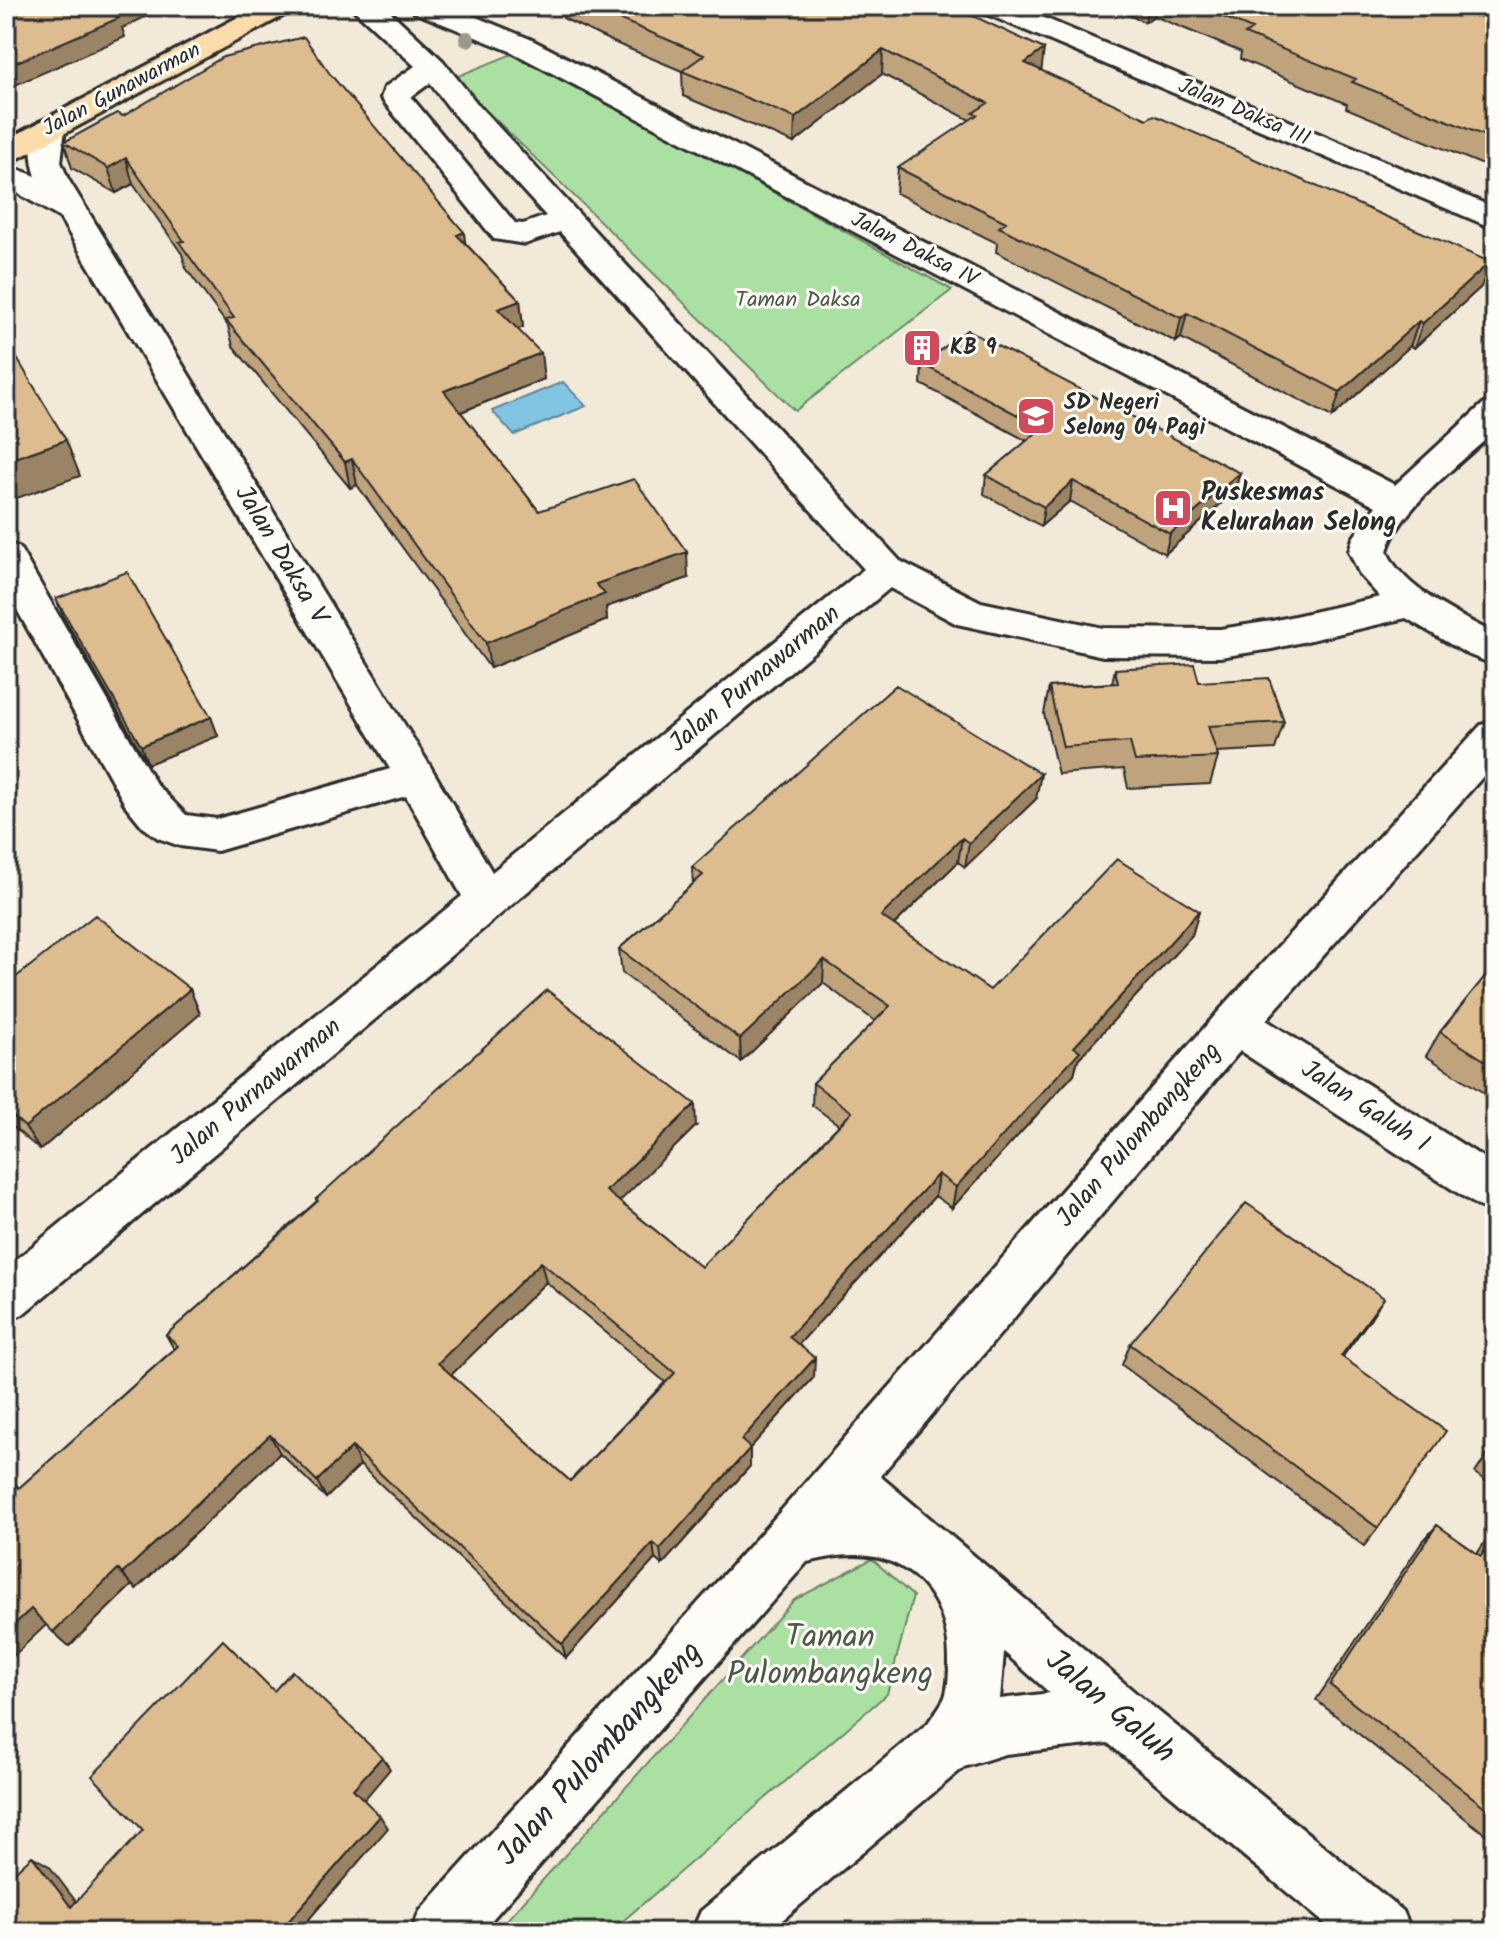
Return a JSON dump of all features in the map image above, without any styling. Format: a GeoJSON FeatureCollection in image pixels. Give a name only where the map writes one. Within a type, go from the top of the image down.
{"type":"FeatureCollection","features":[{"type":"Feature","properties":{"kind":"main road","name":"Jalan Gunawarman"},"geometry":{"type":"LineString","coordinates":[[6,152],[267,8]]}},
{"type":"Feature","properties":{"kind":"street","name":"Jalan Daksa IV"},"geometry":{"type":"LineString","coordinates":[[424,6],[520,45],[1399,502]]}},
{"type":"Feature","properties":{"kind":"street","name":"Jalan Daksa III"},"geometry":{"type":"LineString","coordinates":[[992,6],[1495,219]]}},
{"type":"Feature","properties":{"kind":"street"},"geometry":{"type":"LineString","coordinates":[[371,7],[433,67],[468,112],[887,570],[971,614],[1103,642],[1220,643],[1272,635],[1411,603]]}},
{"type":"Feature","properties":{"kind":"street"},"geometry":{"type":"LineString","coordinates":[[433,67],[396,93],[396,98],[505,232],[525,234],[568,219]]}},
{"type":"Feature","properties":{"kind":"street","name":"Jalan Daksa V"},"geometry":{"type":"LineString","coordinates":[[50,128],[46,162],[52,179],[416,777],[487,901]]}},
{"type":"Feature","properties":{"kind":"street","name":"Jalan Daksa V"},"geometry":{"type":"LineString","coordinates":[[6,174],[71,211]]}},
{"type":"Feature","properties":{"kind":"street"},"geometry":{"type":"LineString","coordinates":[[1495,412],[1399,502],[1373,534],[1368,548],[1371,560],[1411,603],[1495,651]]}},
{"type":"Feature","properties":{"kind":"street"},"geometry":{"type":"LineString","coordinates":[[6,556],[141,795],[161,821],[183,831],[217,835],[416,777]]}},
{"type":"Feature","properties":{"kind":"street","name":"Jalan Purnawarman"},"geometry":{"type":"LineString","coordinates":[[6,1298],[887,570]]}},
{"type":"Feature","properties":{"kind":"street","name":"Jalan Pulombangkeng"},"geometry":{"type":"LineString","coordinates":[[441,1932],[791,1540],[842,1477],[1235,1024],[1495,736]]}},
{"type":"Feature","properties":{"kind":"street","name":"Jalan Galuh I"},"geometry":{"type":"LineString","coordinates":[[1235,1024],[1495,1191]]}},
{"type":"Feature","properties":{"kind":"street","name":"Jalan Galuh"},"geometry":{"type":"LineString","coordinates":[[842,1477],[1117,1714],[1382,1932]]}},
{"type":"Feature","properties":{"kind":"street"},"geometry":{"type":"LineString","coordinates":[[722,1932],[948,1743],[971,1703],[978,1656],[969,1612],[948,1570],[912,1546],[875,1531],[835,1529],[791,1540]]}},
{"type":"Feature","properties":{"kind":"street"},"geometry":{"type":"LineString","coordinates":[[948,1743],[1005,1726],[1117,1714]]}},
{"type":"Feature","properties":{"kind":"green space","name":"Taman Daksa"},"geometry":{"type":"Polygon","coordinates":[[[517,52],[952,290],[795,411],[453,78],[517,52]]]}},
{"type":"Feature","properties":{"kind":"green space","name":"Taman Pulombangkeng"},"geometry":{"type":"Polygon","coordinates":[[[872,1559],[913,1596],[887,1694],[610,1932],[496,1932],[794,1600],[872,1559]]]}},
{"type":"Feature","properties":{"kind":"water"},"geometry":{"type":"Polygon","coordinates":[[[563,382],[586,406],[514,435],[492,411],[563,382]]]}},
{"type":"Feature","properties":{"kind":"building"},"geometry":{"type":"Polygon","coordinates":[[[6,6],[122,6],[109,12],[119,18],[6,67],[6,6]]]}},
{"type":"Feature","properties":{"kind":"building"},"geometry":{"type":"Polygon","coordinates":[[[588,6],[952,6],[1044,49],[1025,63],[1147,119],[1154,115],[1490,262],[1340,392],[1187,313],[1181,318],[999,227],[1006,222],[898,168],[977,115],[973,113],[988,103],[883,50],[795,118],[682,71],[704,55],[588,6]]]}},
{"type":"Feature","properties":{"kind":"building"},"geometry":{"type":"Polygon","coordinates":[[[1197,6],[1495,6],[1495,140],[1352,82],[1356,79],[1245,34],[1252,29],[1197,6]]]}},
{"type":"Feature","properties":{"kind":"building"},"geometry":{"type":"Polygon","coordinates":[[[304,37],[330,74],[464,232],[457,235],[520,301],[498,309],[541,353],[444,391],[539,511],[634,479],[687,552],[596,584],[605,594],[486,643],[352,459],[345,462],[226,320],[234,318],[179,242],[184,241],[126,158],[108,168],[64,142],[117,113],[123,116],[223,57],[304,37]]]}},
{"type":"Feature","properties":{"kind":"building"},"geometry":{"type":"Polygon","coordinates":[[[967,330],[1240,473],[1170,534],[1073,481],[1044,507],[986,475],[1042,428],[922,364],[967,330]]]}},
{"type":"Feature","properties":{"kind":"building"},"geometry":{"type":"Polygon","coordinates":[[[6,340],[66,440],[6,461],[6,340]]]}},
{"type":"Feature","properties":{"kind":"building"},"geometry":{"type":"Polygon","coordinates":[[[127,572],[211,717],[141,746],[56,599],[127,572]]]}},
{"type":"Feature","properties":{"kind":"building"},"geometry":{"type":"Polygon","coordinates":[[[1194,664],[1199,682],[1269,678],[1284,722],[1208,726],[1218,757],[1135,761],[1130,742],[1063,747],[1049,687],[1118,683],[1115,669],[1194,664]]]}},
{"type":"Feature","properties":{"kind":"building"},"geometry":{"type":"Polygon","coordinates":[[[896,685],[1041,774],[969,843],[962,838],[881,916],[990,990],[1117,859],[1199,911],[1074,1047],[1080,1051],[956,1187],[938,1174],[789,1337],[815,1358],[741,1440],[750,1448],[660,1549],[653,1543],[562,1644],[352,1447],[317,1481],[270,1435],[122,1574],[118,1569],[53,1632],[31,1609],[6,1632],[6,1482],[10,1478],[19,1488],[178,1346],[166,1335],[318,1201],[316,1199],[547,990],[695,1104],[606,1191],[701,1267],[852,1112],[813,1083],[890,1006],[824,960],[740,1039],[619,949],[703,875],[692,867],[896,685]],[[541,1262],[438,1363],[570,1481],[675,1373],[541,1262]]]}},
{"type":"Feature","properties":{"kind":"building"},"geometry":{"type":"Polygon","coordinates":[[[95,915],[190,989],[25,1127],[6,1110],[6,985],[95,915]]]}},
{"type":"Feature","properties":{"kind":"building"},"geometry":{"type":"Polygon","coordinates":[[[1495,964],[1495,1067],[1440,1032],[1495,964]]]}},
{"type":"Feature","properties":{"kind":"building"},"geometry":{"type":"Polygon","coordinates":[[[1246,1203],[1384,1298],[1341,1356],[1446,1431],[1378,1528],[1130,1344],[1246,1203]]]}},
{"type":"Feature","properties":{"kind":"building"},"geometry":{"type":"Polygon","coordinates":[[[1437,1525],[1481,1556],[1495,1535],[1495,1815],[1330,1685],[1437,1525]]]}},
{"type":"Feature","properties":{"kind":"building"},"geometry":{"type":"Polygon","coordinates":[[[223,1640],[274,1691],[292,1671],[382,1757],[353,1789],[380,1816],[279,1932],[6,1932],[6,1880],[32,1856],[71,1907],[143,1830],[92,1776],[223,1640]]]}},
{"type":"Feature","properties":{"kind":"place","name":"KB 9"},"geometry":{"type":"Point","coordinates":[922,348]}},
{"type":"Feature","properties":{"kind":"place","name":"SD Negeri Selong 04 Pagi"},"geometry":{"type":"Point","coordinates":[1036,416]}},
{"type":"Feature","properties":{"kind":"place","name":"Puskesmas Kelurahan Selong"},"geometry":{"type":"Point","coordinates":[1173,508]}}]}
